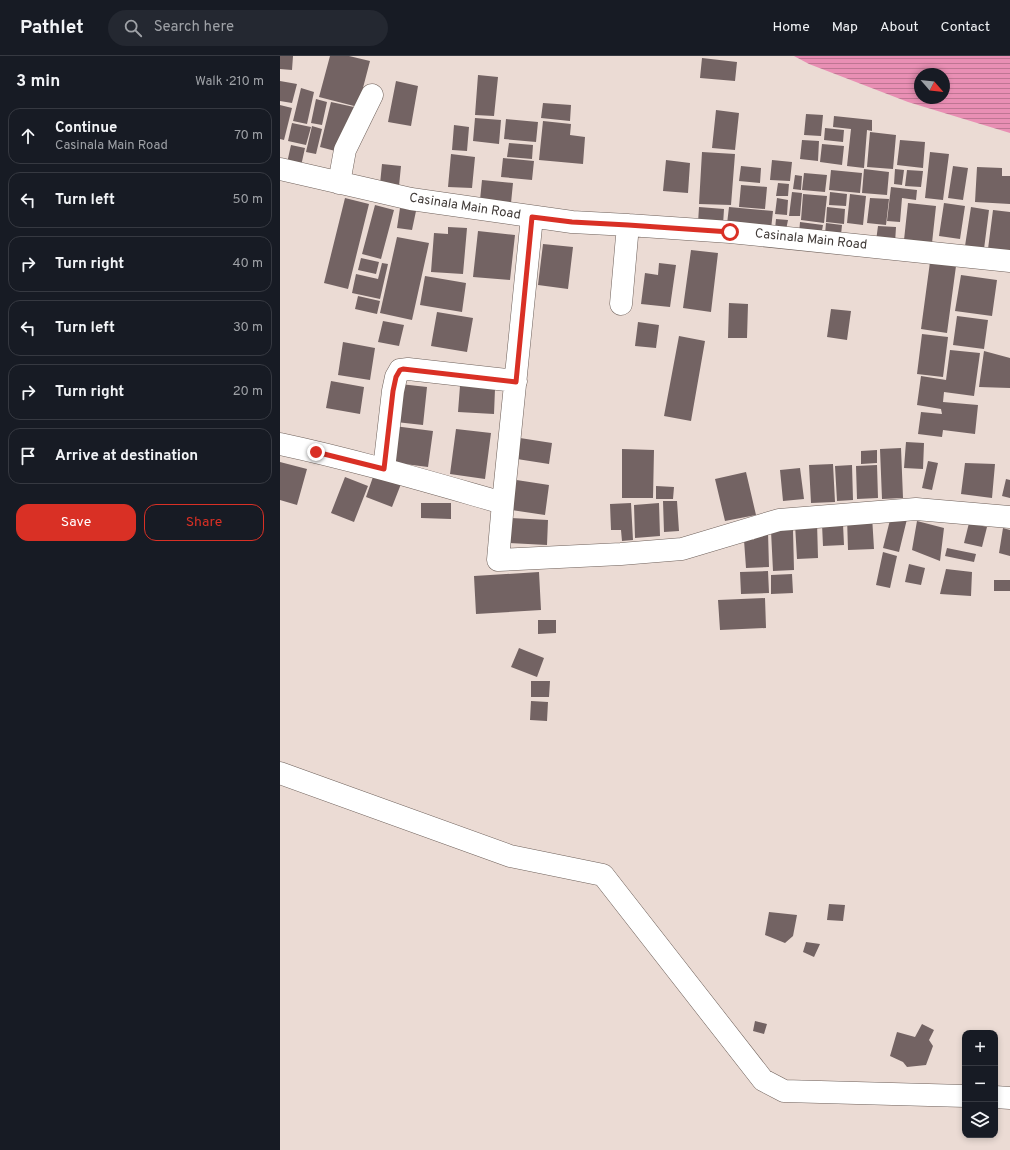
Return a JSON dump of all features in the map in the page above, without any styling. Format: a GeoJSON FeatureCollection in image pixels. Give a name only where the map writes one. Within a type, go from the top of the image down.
{"type":"FeatureCollection","features":[{"type":"Feature","properties":{"kind":"street"},"geometry":{"type":"LineString","coordinates":[[339,183],[345,150],[372,95]]}},
{"type":"Feature","properties":{"kind":"street","name":"Casinala Main Road"},"geometry":{"type":"LineString","coordinates":[[280,169],[411,199],[532,217],[572,222],[730,232],[1010,261]]}},
{"type":"Feature","properties":{"kind":"street"},"geometry":{"type":"LineString","coordinates":[[532,217],[498,560],[621,554],[682,549],[779,520],[916,509],[1010,517]]}},
{"type":"Feature","properties":{"kind":"street"},"geometry":{"type":"LineString","coordinates":[[621,304],[628,225]]}},
{"type":"Feature","properties":{"kind":"street"},"geometry":{"type":"LineString","coordinates":[[384,469],[393,391],[396,377],[400,370],[408,369],[516,382]]}},
{"type":"Feature","properties":{"kind":"street"},"geometry":{"type":"LineString","coordinates":[[280,444],[384,469],[503,503]]}},
{"type":"Feature","properties":{"kind":"street"},"geometry":{"type":"LineString","coordinates":[[280,773],[510,856],[603,875],[764,1080],[784,1091],[962,1096]]}},
{"type":"Feature","properties":{"kind":"street"},"geometry":{"type":"LineString","coordinates":[[998,1097],[1010,1098]]}},
{"type":"Feature","properties":{"kind":"shaded area"},"geometry":{"type":"Polygon","coordinates":[[[794,56],[1010,56],[1010,133],[915,104],[950,104],[950,68],[914,68],[914,104],[809,64],[794,56]]]}},
{"type":"Feature","properties":{"kind":"building"},"geometry":{"type":"Polygon","coordinates":[[[280,56],[293,56],[292,70],[280,69],[280,56]]]}},
{"type":"Feature","properties":{"kind":"building"},"geometry":{"type":"Polygon","coordinates":[[[330,56],[349,56],[370,61],[358,107],[319,97],[330,56]]]}},
{"type":"Feature","properties":{"kind":"building"},"geometry":{"type":"Polygon","coordinates":[[[702,58],[737,62],[735,81],[700,78],[702,58]]]}},
{"type":"Feature","properties":{"kind":"building"},"geometry":{"type":"Polygon","coordinates":[[[478,75],[498,77],[494,116],[475,115],[478,75]]]}},
{"type":"Feature","properties":{"kind":"building"},"geometry":{"type":"Polygon","coordinates":[[[280,81],[297,84],[292,103],[280,101],[280,81]]]}},
{"type":"Feature","properties":{"kind":"building"},"geometry":{"type":"Polygon","coordinates":[[[396,81],[418,86],[411,126],[388,122],[396,81]]]}},
{"type":"Feature","properties":{"kind":"building"},"geometry":{"type":"Polygon","coordinates":[[[301,88],[314,92],[307,124],[293,121],[301,88]]]}},
{"type":"Feature","properties":{"kind":"building"},"geometry":{"type":"Polygon","coordinates":[[[316,99],[327,102],[322,125],[311,123],[316,99]]]}},
{"type":"Feature","properties":{"kind":"building"},"geometry":{"type":"Polygon","coordinates":[[[331,102],[354,107],[343,153],[320,147],[331,102]]]}},
{"type":"Feature","properties":{"kind":"building"},"geometry":{"type":"Polygon","coordinates":[[[543,103],[571,105],[570,121],[541,118],[543,103]]]}},
{"type":"Feature","properties":{"kind":"building"},"geometry":{"type":"Polygon","coordinates":[[[280,105],[292,108],[284,140],[280,139],[280,105]]]}},
{"type":"Feature","properties":{"kind":"building"},"geometry":{"type":"Polygon","coordinates":[[[716,110],[739,113],[735,150],[712,148],[716,110]]]}},
{"type":"Feature","properties":{"kind":"building"},"geometry":{"type":"Polygon","coordinates":[[[806,114],[823,115],[821,136],[804,135],[806,114]]]}},
{"type":"Feature","properties":{"kind":"building"},"geometry":{"type":"Polygon","coordinates":[[[834,116],[872,120],[872,131],[867,130],[864,168],[847,166],[851,129],[833,127],[834,116]]]}},
{"type":"Feature","properties":{"kind":"building"},"geometry":{"type":"Polygon","coordinates":[[[475,118],[501,120],[499,144],[473,141],[475,118]]]}},
{"type":"Feature","properties":{"kind":"building"},"geometry":{"type":"Polygon","coordinates":[[[506,119],[538,122],[536,142],[504,139],[506,119]]]}},
{"type":"Feature","properties":{"kind":"building"},"geometry":{"type":"Polygon","coordinates":[[[543,121],[571,124],[570,135],[585,137],[583,164],[539,160],[543,121]]]}},
{"type":"Feature","properties":{"kind":"building"},"geometry":{"type":"Polygon","coordinates":[[[292,123],[311,127],[306,145],[288,141],[292,123]]]}},
{"type":"Feature","properties":{"kind":"building"},"geometry":{"type":"Polygon","coordinates":[[[454,125],[469,127],[467,151],[452,150],[454,125]]]}},
{"type":"Feature","properties":{"kind":"building"},"geometry":{"type":"Polygon","coordinates":[[[312,126],[322,129],[316,154],[306,152],[312,126]]]}},
{"type":"Feature","properties":{"kind":"building"},"geometry":{"type":"Polygon","coordinates":[[[825,128],[844,130],[843,142],[824,140],[825,128]]]}},
{"type":"Feature","properties":{"kind":"building"},"geometry":{"type":"Polygon","coordinates":[[[870,132],[896,135],[893,169],[867,167],[870,132]]]}},
{"type":"Feature","properties":{"kind":"building"},"geometry":{"type":"Polygon","coordinates":[[[802,140],[819,141],[818,161],[800,159],[802,140]]]}},
{"type":"Feature","properties":{"kind":"building"},"geometry":{"type":"Polygon","coordinates":[[[900,140],[925,142],[923,168],[897,165],[900,140]]]}},
{"type":"Feature","properties":{"kind":"building"},"geometry":{"type":"Polygon","coordinates":[[[509,143],[533,145],[532,159],[507,157],[509,143]]]}},
{"type":"Feature","properties":{"kind":"building"},"geometry":{"type":"Polygon","coordinates":[[[822,144],[844,146],[842,165],[820,162],[822,144]]]}},
{"type":"Feature","properties":{"kind":"building"},"geometry":{"type":"Polygon","coordinates":[[[291,145],[305,148],[301,166],[287,163],[291,145]]]}},
{"type":"Feature","properties":{"kind":"building"},"geometry":{"type":"Polygon","coordinates":[[[702,152],[735,154],[731,205],[699,204],[702,152]]]}},
{"type":"Feature","properties":{"kind":"building"},"geometry":{"type":"Polygon","coordinates":[[[930,152],[949,154],[943,200],[925,198],[930,152]]]}},
{"type":"Feature","properties":{"kind":"building"},"geometry":{"type":"Polygon","coordinates":[[[451,154],[475,157],[472,188],[448,187],[451,154]]]}},
{"type":"Feature","properties":{"kind":"building"},"geometry":{"type":"Polygon","coordinates":[[[503,158],[534,161],[532,180],[501,177],[503,158]]]}},
{"type":"Feature","properties":{"kind":"building"},"geometry":{"type":"Polygon","coordinates":[[[666,160],[690,163],[688,193],[663,191],[666,160]]]}},
{"type":"Feature","properties":{"kind":"building"},"geometry":{"type":"Polygon","coordinates":[[[772,160],[792,162],[790,181],[770,180],[772,160]]]}},
{"type":"Feature","properties":{"kind":"building"},"geometry":{"type":"Polygon","coordinates":[[[382,164],[401,166],[399,186],[380,184],[382,164]]]}},
{"type":"Feature","properties":{"kind":"building"},"geometry":{"type":"Polygon","coordinates":[[[741,166],[761,168],[760,183],[739,181],[741,166]]]}},
{"type":"Feature","properties":{"kind":"building"},"geometry":{"type":"Polygon","coordinates":[[[953,166],[968,168],[963,200],[948,198],[953,166]]]}},
{"type":"Feature","properties":{"kind":"building"},"geometry":{"type":"Polygon","coordinates":[[[977,167],[1002,168],[1002,176],[1010,176],[1010,204],[975,202],[977,167]]]}},
{"type":"Feature","properties":{"kind":"building"},"geometry":{"type":"Polygon","coordinates":[[[864,169],[889,172],[887,195],[862,193],[864,169]]]}},
{"type":"Feature","properties":{"kind":"building"},"geometry":{"type":"Polygon","coordinates":[[[895,169],[904,170],[902,185],[894,184],[895,169]]]}},
{"type":"Feature","properties":{"kind":"building"},"geometry":{"type":"Polygon","coordinates":[[[831,170],[862,173],[860,193],[829,190],[831,170]]]}},
{"type":"Feature","properties":{"kind":"building"},"geometry":{"type":"Polygon","coordinates":[[[907,170],[923,171],[921,187],[905,186],[907,170]]]}},
{"type":"Feature","properties":{"kind":"building"},"geometry":{"type":"Polygon","coordinates":[[[804,173],[827,175],[825,192],[802,190],[804,173]]]}},
{"type":"Feature","properties":{"kind":"building"},"geometry":{"type":"Polygon","coordinates":[[[795,175],[802,176],[801,190],[793,189],[795,175]]]}},
{"type":"Feature","properties":{"kind":"building"},"geometry":{"type":"Polygon","coordinates":[[[482,180],[513,183],[511,203],[480,200],[482,180]]]}},
{"type":"Feature","properties":{"kind":"building"},"geometry":{"type":"Polygon","coordinates":[[[778,183],[789,184],[788,196],[776,196],[778,183]]]}},
{"type":"Feature","properties":{"kind":"building"},"geometry":{"type":"Polygon","coordinates":[[[741,185],[767,187],[765,209],[739,207],[741,185]]]}},
{"type":"Feature","properties":{"kind":"building"},"geometry":{"type":"Polygon","coordinates":[[[891,187],[917,190],[916,200],[902,198],[900,222],[887,221],[891,187]]]}},
{"type":"Feature","properties":{"kind":"building"},"geometry":{"type":"Polygon","coordinates":[[[792,192],[802,193],[800,216],[789,216],[792,192]]]}},
{"type":"Feature","properties":{"kind":"building"},"geometry":{"type":"Polygon","coordinates":[[[830,192],[847,194],[846,206],[829,205],[830,192]]]}},
{"type":"Feature","properties":{"kind":"building"},"geometry":{"type":"Polygon","coordinates":[[[803,194],[827,196],[824,223],[801,220],[803,194]]]}},
{"type":"Feature","properties":{"kind":"building"},"geometry":{"type":"Polygon","coordinates":[[[850,194],[866,196],[863,225],[847,223],[850,194]]]}},
{"type":"Feature","properties":{"kind":"building"},"geometry":{"type":"Polygon","coordinates":[[[345,198],[369,204],[348,289],[324,283],[345,198]]]}},
{"type":"Feature","properties":{"kind":"building"},"geometry":{"type":"Polygon","coordinates":[[[777,198],[788,200],[787,215],[775,214],[777,198]]]}},
{"type":"Feature","properties":{"kind":"building"},"geometry":{"type":"Polygon","coordinates":[[[870,198],[889,199],[886,225],[867,223],[870,198]]]}},
{"type":"Feature","properties":{"kind":"building"},"geometry":{"type":"Polygon","coordinates":[[[908,203],[936,206],[932,243],[904,240],[908,203]]]}},
{"type":"Feature","properties":{"kind":"building"},"geometry":{"type":"Polygon","coordinates":[[[944,203],[965,206],[960,239],[939,236],[944,203]]]}},
{"type":"Feature","properties":{"kind":"building"},"geometry":{"type":"Polygon","coordinates":[[[375,205],[394,210],[381,259],[362,254],[375,205]]]}},
{"type":"Feature","properties":{"kind":"building"},"geometry":{"type":"Polygon","coordinates":[[[699,207],[724,209],[723,225],[698,223],[699,207]]]}},
{"type":"Feature","properties":{"kind":"building"},"geometry":{"type":"Polygon","coordinates":[[[729,207],[773,211],[771,229],[727,224],[729,207]]]}},
{"type":"Feature","properties":{"kind":"building"},"geometry":{"type":"Polygon","coordinates":[[[827,207],[845,209],[844,224],[826,222],[827,207]]]}},
{"type":"Feature","properties":{"kind":"building"},"geometry":{"type":"Polygon","coordinates":[[[971,207],[989,210],[984,249],[965,246],[971,207]]]}},
{"type":"Feature","properties":{"kind":"building"},"geometry":{"type":"Polygon","coordinates":[[[400,208],[416,211],[412,230],[397,228],[400,208]]]}},
{"type":"Feature","properties":{"kind":"building"},"geometry":{"type":"Polygon","coordinates":[[[993,210],[1010,212],[1010,252],[988,249],[993,210]]]}},
{"type":"Feature","properties":{"kind":"building"},"geometry":{"type":"Polygon","coordinates":[[[776,219],[788,220],[786,230],[775,229],[776,219]]]}},
{"type":"Feature","properties":{"kind":"building"},"geometry":{"type":"Polygon","coordinates":[[[800,222],[823,225],[821,236],[799,234],[800,222]]]}},
{"type":"Feature","properties":{"kind":"building"},"geometry":{"type":"Polygon","coordinates":[[[826,223],[842,225],[841,235],[825,234],[826,223]]]}},
{"type":"Feature","properties":{"kind":"building"},"geometry":{"type":"Polygon","coordinates":[[[878,226],[896,227],[895,243],[876,241],[878,226]]]}},
{"type":"Feature","properties":{"kind":"building"},"geometry":{"type":"Polygon","coordinates":[[[448,227],[467,228],[463,274],[431,272],[434,233],[448,234],[448,227]]]}},
{"type":"Feature","properties":{"kind":"building"},"geometry":{"type":"Polygon","coordinates":[[[478,231],[515,235],[510,280],[473,277],[478,231]]]}},
{"type":"Feature","properties":{"kind":"building"},"geometry":{"type":"Polygon","coordinates":[[[397,237],[429,243],[412,320],[380,313],[397,237]]]}},
{"type":"Feature","properties":{"kind":"building"},"geometry":{"type":"Polygon","coordinates":[[[543,244],[573,247],[568,289],[538,285],[543,244]]]}},
{"type":"Feature","properties":{"kind":"building"},"geometry":{"type":"Polygon","coordinates":[[[691,250],[718,253],[711,312],[683,308],[691,250]]]}},
{"type":"Feature","properties":{"kind":"building"},"geometry":{"type":"Polygon","coordinates":[[[361,258],[379,262],[376,274],[358,270],[361,258]]]}},
{"type":"Feature","properties":{"kind":"building"},"geometry":{"type":"Polygon","coordinates":[[[930,262],[956,266],[947,333],[921,329],[930,262]]]}},
{"type":"Feature","properties":{"kind":"building"},"geometry":{"type":"Polygon","coordinates":[[[382,263],[388,264],[380,299],[352,293],[356,274],[378,279],[382,263]]]}},
{"type":"Feature","properties":{"kind":"building"},"geometry":{"type":"Polygon","coordinates":[[[659,263],[676,265],[670,307],[641,304],[645,273],[658,275],[659,263]]]}},
{"type":"Feature","properties":{"kind":"building"},"geometry":{"type":"Polygon","coordinates":[[[961,275],[997,280],[992,316],[955,311],[961,275]]]}},
{"type":"Feature","properties":{"kind":"building"},"geometry":{"type":"Polygon","coordinates":[[[425,276],[466,283],[462,312],[420,305],[425,276]]]}},
{"type":"Feature","properties":{"kind":"building"},"geometry":{"type":"Polygon","coordinates":[[[358,296],[380,301],[377,314],[355,309],[358,296]]]}},
{"type":"Feature","properties":{"kind":"building"},"geometry":{"type":"Polygon","coordinates":[[[729,303],[748,304],[747,338],[728,338],[729,303]]]}},
{"type":"Feature","properties":{"kind":"building"},"geometry":{"type":"Polygon","coordinates":[[[831,309],[851,311],[847,340],[827,337],[831,309]]]}},
{"type":"Feature","properties":{"kind":"building"},"geometry":{"type":"Polygon","coordinates":[[[437,312],[473,318],[467,352],[431,346],[437,312]]]}},
{"type":"Feature","properties":{"kind":"building"},"geometry":{"type":"Polygon","coordinates":[[[957,316],[988,320],[984,349],[953,345],[957,316]]]}},
{"type":"Feature","properties":{"kind":"building"},"geometry":{"type":"Polygon","coordinates":[[[383,321],[404,325],[399,346],[378,342],[383,321]]]}},
{"type":"Feature","properties":{"kind":"building"},"geometry":{"type":"Polygon","coordinates":[[[638,322],[659,325],[656,348],[635,346],[638,322]]]}},
{"type":"Feature","properties":{"kind":"building"},"geometry":{"type":"Polygon","coordinates":[[[922,334],[948,337],[943,377],[917,374],[922,334]]]}},
{"type":"Feature","properties":{"kind":"building"},"geometry":{"type":"Polygon","coordinates":[[[679,336],[705,341],[691,421],[664,416],[679,336]]]}},
{"type":"Feature","properties":{"kind":"building"},"geometry":{"type":"Polygon","coordinates":[[[343,342],[375,348],[370,380],[338,375],[343,342]]]}},
{"type":"Feature","properties":{"kind":"building"},"geometry":{"type":"Polygon","coordinates":[[[950,350],[980,353],[974,396],[944,392],[943,402],[978,405],[975,434],[943,430],[942,437],[918,434],[921,412],[942,414],[941,409],[917,405],[921,376],[946,380],[950,350]]]}},
{"type":"Feature","properties":{"kind":"building"},"geometry":{"type":"Polygon","coordinates":[[[984,351],[1010,358],[1010,388],[979,387],[984,351]]]}},
{"type":"Feature","properties":{"kind":"building"},"geometry":{"type":"Polygon","coordinates":[[[331,381],[364,387],[360,414],[326,408],[331,381]]]}},
{"type":"Feature","properties":{"kind":"building"},"geometry":{"type":"Polygon","coordinates":[[[400,384],[427,387],[423,425],[396,422],[400,384]]]}},
{"type":"Feature","properties":{"kind":"building"},"geometry":{"type":"Polygon","coordinates":[[[460,386],[495,389],[494,414],[458,412],[460,386]]]}},
{"type":"Feature","properties":{"kind":"building"},"geometry":{"type":"Polygon","coordinates":[[[394,426],[433,431],[428,467],[389,462],[394,426]]]}},
{"type":"Feature","properties":{"kind":"building"},"geometry":{"type":"Polygon","coordinates":[[[456,429],[491,433],[485,479],[450,474],[456,429]]]}},
{"type":"Feature","properties":{"kind":"building"},"geometry":{"type":"Polygon","coordinates":[[[520,438],[552,443],[549,464],[517,459],[520,438]]]}},
{"type":"Feature","properties":{"kind":"building"},"geometry":{"type":"Polygon","coordinates":[[[906,442],[924,443],[923,469],[904,468],[906,442]]]}},
{"type":"Feature","properties":{"kind":"building"},"geometry":{"type":"Polygon","coordinates":[[[901,448],[903,498],[882,499],[880,449],[901,448]]]}},
{"type":"Feature","properties":{"kind":"building"},"geometry":{"type":"Polygon","coordinates":[[[622,449],[654,450],[653,498],[622,498],[622,449]]]}},
{"type":"Feature","properties":{"kind":"building"},"geometry":{"type":"Polygon","coordinates":[[[877,450],[877,463],[861,464],[861,451],[877,450]]]}},
{"type":"Feature","properties":{"kind":"building"},"geometry":{"type":"Polygon","coordinates":[[[928,461],[938,463],[932,490],[922,488],[928,461]]]}},
{"type":"Feature","properties":{"kind":"building"},"geometry":{"type":"Polygon","coordinates":[[[280,462],[307,469],[297,505],[280,500],[280,462]]]}},
{"type":"Feature","properties":{"kind":"building"},"geometry":{"type":"Polygon","coordinates":[[[965,463],[995,464],[992,498],[961,494],[965,463]]]}},
{"type":"Feature","properties":{"kind":"building"},"geometry":{"type":"Polygon","coordinates":[[[833,464],[835,502],[811,503],[809,465],[833,464]]]}},
{"type":"Feature","properties":{"kind":"building"},"geometry":{"type":"Polygon","coordinates":[[[852,465],[853,500],[837,501],[835,466],[852,465]]]}},
{"type":"Feature","properties":{"kind":"building"},"geometry":{"type":"Polygon","coordinates":[[[877,465],[878,498],[857,499],[856,466],[877,465]]]}},
{"type":"Feature","properties":{"kind":"building"},"geometry":{"type":"Polygon","coordinates":[[[800,468],[804,499],[783,501],[780,470],[800,468]]]}},
{"type":"Feature","properties":{"kind":"building"},"geometry":{"type":"Polygon","coordinates":[[[746,472],[756,515],[725,521],[715,479],[746,472]]]}},
{"type":"Feature","properties":{"kind":"building"},"geometry":{"type":"Polygon","coordinates":[[[374,474],[401,484],[392,507],[366,497],[374,474]]]}},
{"type":"Feature","properties":{"kind":"building"},"geometry":{"type":"Polygon","coordinates":[[[345,477],[368,486],[354,522],[331,513],[345,477]]]}},
{"type":"Feature","properties":{"kind":"building"},"geometry":{"type":"Polygon","coordinates":[[[510,479],[549,485],[545,515],[505,509],[510,479]]]}},
{"type":"Feature","properties":{"kind":"building"},"geometry":{"type":"Polygon","coordinates":[[[1006,479],[1010,480],[1010,498],[1002,496],[1006,479]]]}},
{"type":"Feature","properties":{"kind":"building"},"geometry":{"type":"Polygon","coordinates":[[[656,486],[674,487],[673,499],[656,499],[656,486]]]}},
{"type":"Feature","properties":{"kind":"building"},"geometry":{"type":"Polygon","coordinates":[[[663,501],[677,501],[679,531],[664,532],[663,501]]]}},
{"type":"Feature","properties":{"kind":"building"},"geometry":{"type":"Polygon","coordinates":[[[421,503],[451,503],[451,519],[421,518],[421,503]]]}},
{"type":"Feature","properties":{"kind":"building"},"geometry":{"type":"Polygon","coordinates":[[[631,503],[633,540],[622,541],[621,530],[611,530],[610,504],[631,503]]]}},
{"type":"Feature","properties":{"kind":"building"},"geometry":{"type":"Polygon","coordinates":[[[659,503],[660,536],[635,538],[634,505],[659,503]]]}},
{"type":"Feature","properties":{"kind":"building"},"geometry":{"type":"Polygon","coordinates":[[[872,516],[874,549],[848,550],[847,517],[872,516]]]}},
{"type":"Feature","properties":{"kind":"building"},"geometry":{"type":"Polygon","coordinates":[[[891,516],[907,519],[899,552],[883,548],[891,516]]]}},
{"type":"Feature","properties":{"kind":"building"},"geometry":{"type":"Polygon","coordinates":[[[511,518],[548,520],[547,545],[509,543],[511,518]]]}},
{"type":"Feature","properties":{"kind":"building"},"geometry":{"type":"Polygon","coordinates":[[[917,521],[944,528],[940,561],[912,550],[917,521]]]}},
{"type":"Feature","properties":{"kind":"building"},"geometry":{"type":"Polygon","coordinates":[[[817,522],[818,558],[797,559],[795,524],[817,522]]]}},
{"type":"Feature","properties":{"kind":"building"},"geometry":{"type":"Polygon","coordinates":[[[969,523],[987,527],[982,547],[964,543],[969,523]]]}},
{"type":"Feature","properties":{"kind":"building"},"geometry":{"type":"Polygon","coordinates":[[[822,524],[843,524],[844,545],[823,546],[822,524]]]}},
{"type":"Feature","properties":{"kind":"building"},"geometry":{"type":"Polygon","coordinates":[[[1003,528],[1010,530],[1010,556],[999,553],[1003,528]]]}},
{"type":"Feature","properties":{"kind":"building"},"geometry":{"type":"Polygon","coordinates":[[[793,530],[794,570],[773,571],[771,531],[793,530]]]}},
{"type":"Feature","properties":{"kind":"building"},"geometry":{"type":"Polygon","coordinates":[[[753,532],[768,532],[769,567],[746,568],[744,540],[754,540],[753,532]]]}},
{"type":"Feature","properties":{"kind":"building"},"geometry":{"type":"Polygon","coordinates":[[[947,548],[976,554],[974,562],[945,556],[947,548]]]}},
{"type":"Feature","properties":{"kind":"building"},"geometry":{"type":"Polygon","coordinates":[[[883,552],[897,556],[890,588],[876,585],[883,552]]]}},
{"type":"Feature","properties":{"kind":"building"},"geometry":{"type":"Polygon","coordinates":[[[909,564],[925,568],[921,585],[905,582],[909,564]]]}},
{"type":"Feature","properties":{"kind":"building"},"geometry":{"type":"Polygon","coordinates":[[[946,569],[972,572],[971,596],[940,594],[946,569]]]}},
{"type":"Feature","properties":{"kind":"building"},"geometry":{"type":"Polygon","coordinates":[[[768,571],[769,593],[741,594],[740,572],[768,571]]]}},
{"type":"Feature","properties":{"kind":"building"},"geometry":{"type":"Polygon","coordinates":[[[539,572],[541,610],[476,614],[474,576],[539,572]]]}},
{"type":"Feature","properties":{"kind":"building"},"geometry":{"type":"Polygon","coordinates":[[[792,574],[793,593],[771,594],[771,575],[792,574]]]}},
{"type":"Feature","properties":{"kind":"building"},"geometry":{"type":"Polygon","coordinates":[[[994,580],[1010,580],[1010,591],[994,591],[994,580]]]}},
{"type":"Feature","properties":{"kind":"building"},"geometry":{"type":"Polygon","coordinates":[[[765,598],[766,628],[720,630],[718,600],[765,598]]]}},
{"type":"Feature","properties":{"kind":"building"},"geometry":{"type":"Polygon","coordinates":[[[538,620],[556,620],[556,633],[538,634],[538,620]]]}},
{"type":"Feature","properties":{"kind":"building"},"geometry":{"type":"Polygon","coordinates":[[[519,648],[544,658],[537,677],[511,667],[519,648]]]}},
{"type":"Feature","properties":{"kind":"building"},"geometry":{"type":"Polygon","coordinates":[[[531,681],[550,681],[549,697],[531,697],[531,681]]]}},
{"type":"Feature","properties":{"kind":"building"},"geometry":{"type":"Polygon","coordinates":[[[531,701],[548,702],[547,721],[530,720],[531,701]]]}},
{"type":"Feature","properties":{"kind":"building"},"geometry":{"type":"Polygon","coordinates":[[[829,904],[845,905],[843,921],[827,920],[829,904]]]}},
{"type":"Feature","properties":{"kind":"building"},"geometry":{"type":"Polygon","coordinates":[[[769,912],[797,915],[793,936],[785,943],[765,935],[769,912]]]}},
{"type":"Feature","properties":{"kind":"building"},"geometry":{"type":"Polygon","coordinates":[[[806,942],[820,944],[814,957],[803,952],[806,942]]]}},
{"type":"Feature","properties":{"kind":"building"},"geometry":{"type":"Polygon","coordinates":[[[755,1021],[767,1024],[764,1034],[753,1031],[755,1021]]]}},
{"type":"Feature","properties":{"kind":"building"},"geometry":{"type":"Polygon","coordinates":[[[922,1024],[934,1030],[929,1040],[933,1046],[926,1065],[907,1067],[903,1062],[890,1056],[897,1032],[915,1037],[922,1024]]]}},
{"type":"Feature","properties":{"kind":"route"},"geometry":{"type":"LineString","coordinates":[[316,452],[384,469],[393,391],[397,373],[400,370],[408,369],[516,382],[532,217],[572,222],[730,232]]}}]}
